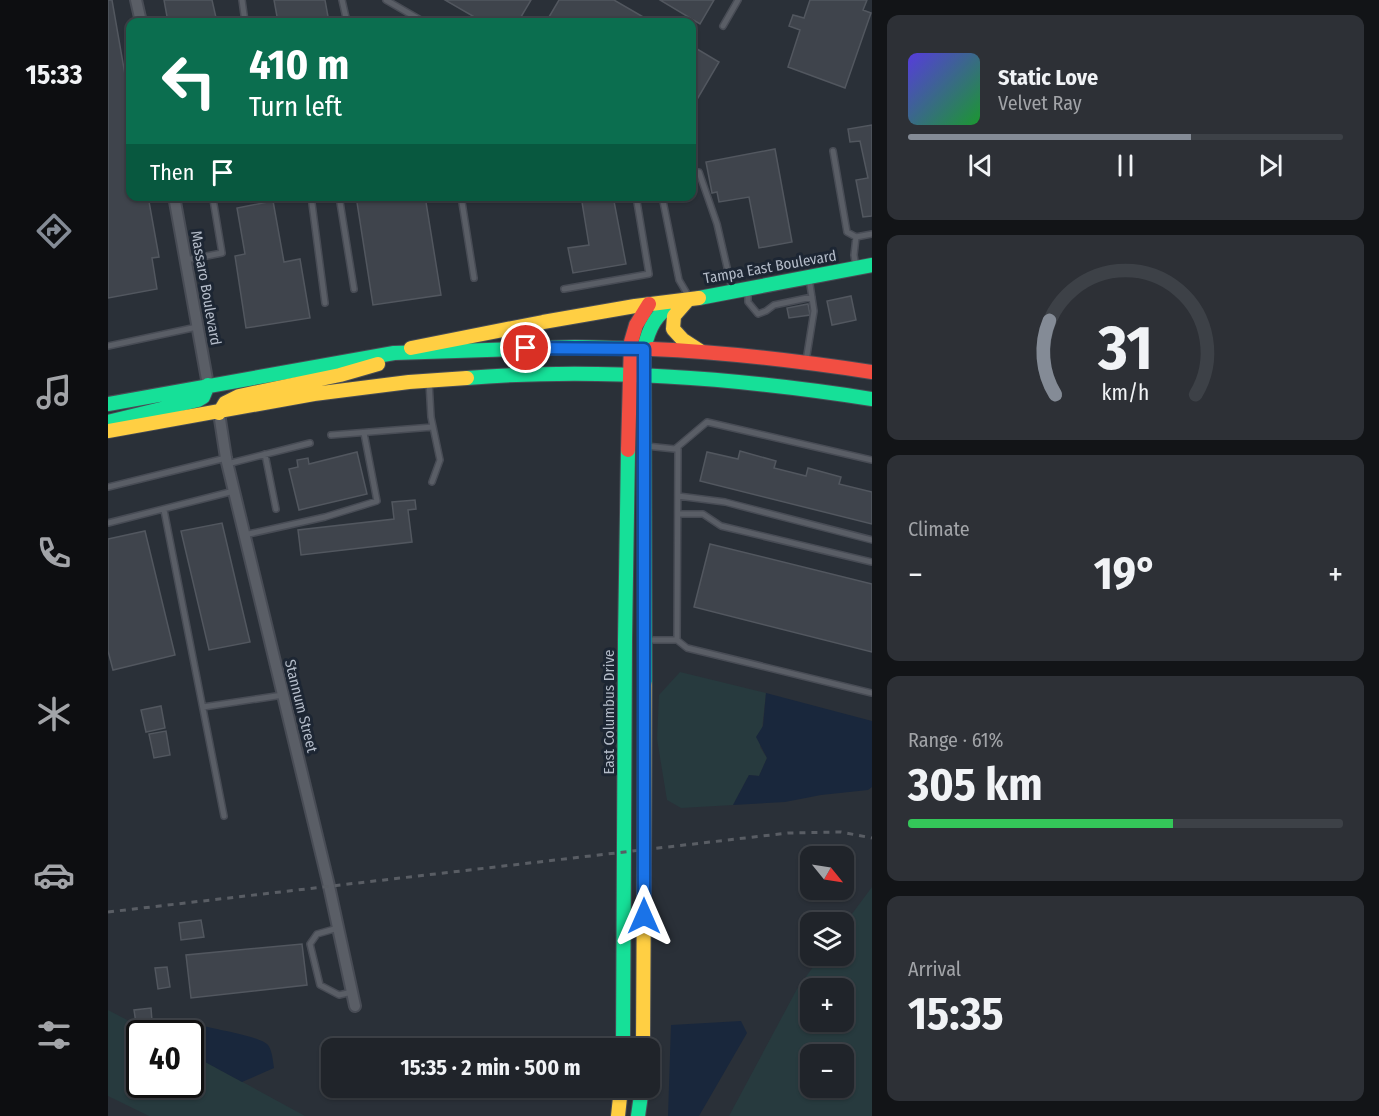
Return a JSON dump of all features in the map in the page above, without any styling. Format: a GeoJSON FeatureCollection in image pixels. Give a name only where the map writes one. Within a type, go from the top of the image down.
{"type":"FeatureCollection","features":[{"type":"Feature","properties":{"kind":"main road","name":"Tampa East Boulevard"},"geometry":{"type":"LineString","coordinates":[[392,354],[409,348],[543,322],[649,304],[675,302],[872,265]]}},
{"type":"Feature","properties":{"kind":"main road"},"geometry":{"type":"LineString","coordinates":[[690,299],[673,316],[673,331],[680,339],[700,351]]}},
{"type":"Feature","properties":{"kind":"main road","name":"Tampa East Boulevard"},"geometry":{"type":"LineString","coordinates":[[637,349],[652,322],[661,311],[675,302]]}},
{"type":"Feature","properties":{"kind":"main road"},"geometry":{"type":"LineString","coordinates":[[643,1038],[645,640],[643,446],[636,375],[637,349],[631,337],[636,324],[649,304]]}},
{"type":"Feature","properties":{"kind":"main road"},"geometry":{"type":"LineString","coordinates":[[108,404],[392,354],[565,347],[700,351],[806,362],[872,372]]}},
{"type":"Feature","properties":{"kind":"main road"},"geometry":{"type":"LineString","coordinates":[[219,413],[225,403],[239,396],[376,366],[392,354]]}},
{"type":"Feature","properties":{"kind":"main road"},"geometry":{"type":"LineString","coordinates":[[108,431],[344,390],[504,375],[636,375],[751,382],[872,399]]}},
{"type":"Feature","properties":{"kind":"main road","name":"East Columbus Drive"},"geometry":{"type":"LineString","coordinates":[[623,1038],[625,640],[636,375]]}},
{"type":"Feature","properties":{"kind":"main road"},"geometry":{"type":"LineString","coordinates":[[108,422],[198,400],[203,397],[208,385]]}},
{"type":"Feature","properties":{"kind":"main road"},"geometry":{"type":"LineString","coordinates":[[625,640],[645,640]]}},
{"type":"Feature","properties":{"kind":"main road"},"geometry":{"type":"LineString","coordinates":[[618,1116],[620,1098]]}},
{"type":"Feature","properties":{"kind":"main road"},"geometry":{"type":"LineString","coordinates":[[638,1116],[641,1098]]}},
{"type":"Feature","properties":{"kind":"street"},"geometry":{"type":"LineString","coordinates":[[136,0],[140,18]]}},
{"type":"Feature","properties":{"kind":"street","name":"Massaro Boulevard"},"geometry":{"type":"LineString","coordinates":[[175,201],[208,385]]}},
{"type":"Feature","properties":{"kind":"street","name":"Stannum Street"},"geometry":{"type":"LineString","coordinates":[[219,413],[226,461],[355,1006]]}},
{"type":"Feature","properties":{"kind":"lane"},"geometry":{"type":"LineString","coordinates":[[242,0],[244,18]]}},
{"type":"Feature","properties":{"kind":"lane"},"geometry":{"type":"LineString","coordinates":[[342,0],[346,18]]}},
{"type":"Feature","properties":{"kind":"lane"},"geometry":{"type":"LineString","coordinates":[[386,0],[417,18]]}},
{"type":"Feature","properties":{"kind":"lane"},"geometry":{"type":"LineString","coordinates":[[723,26],[738,0]]}},
{"type":"Feature","properties":{"kind":"lane"},"geometry":{"type":"LineString","coordinates":[[833,151],[847,232],[856,237],[872,234]]}},
{"type":"Feature","properties":{"kind":"lane"},"geometry":{"type":"LineString","coordinates":[[696,172],[699,172],[717,224],[732,291]]}},
{"type":"Feature","properties":{"kind":"lane"},"geometry":{"type":"LineString","coordinates":[[186,260],[222,253],[213,201]]}},
{"type":"Feature","properties":{"kind":"lane"},"geometry":{"type":"LineString","coordinates":[[312,201],[325,303]]}},
{"type":"Feature","properties":{"kind":"lane"},"geometry":{"type":"LineString","coordinates":[[340,201],[354,289]]}},
{"type":"Feature","properties":{"kind":"lane"},"geometry":{"type":"LineString","coordinates":[[462,201],[474,278]]}},
{"type":"Feature","properties":{"kind":"lane"},"geometry":{"type":"LineString","coordinates":[[564,289],[649,274],[637,201]]}},
{"type":"Feature","properties":{"kind":"lane"},"geometry":{"type":"LineString","coordinates":[[663,201],[680,280],[690,299]]}},
{"type":"Feature","properties":{"kind":"lane"},"geometry":{"type":"LineString","coordinates":[[856,237],[854,255],[856,268]]}},
{"type":"Feature","properties":{"kind":"lane"},"geometry":{"type":"LineString","coordinates":[[806,362],[814,311],[809,277]]}},
{"type":"Feature","properties":{"kind":"lane"},"geometry":{"type":"LineString","coordinates":[[748,288],[748,302],[758,314],[774,305],[812,297]]}},
{"type":"Feature","properties":{"kind":"lane"},"geometry":{"type":"LineString","coordinates":[[108,346],[198,327]]}},
{"type":"Feature","properties":{"kind":"lane"},"geometry":{"type":"LineString","coordinates":[[429,381],[433,427],[440,460],[432,482]]}},
{"type":"Feature","properties":{"kind":"lane"},"geometry":{"type":"LineString","coordinates":[[643,446],[675,449],[707,422],[872,460]]}},
{"type":"Feature","properties":{"kind":"lane"},"geometry":{"type":"LineString","coordinates":[[331,435],[433,427]]}},
{"type":"Feature","properties":{"kind":"lane"},"geometry":{"type":"LineString","coordinates":[[244,535],[325,516],[376,501],[363,433]]}},
{"type":"Feature","properties":{"kind":"lane"},"geometry":{"type":"LineString","coordinates":[[108,487],[310,443]]}},
{"type":"Feature","properties":{"kind":"lane"},"geometry":{"type":"LineString","coordinates":[[677,640],[678,447]]}},
{"type":"Feature","properties":{"kind":"lane"},"geometry":{"type":"LineString","coordinates":[[265,454],[276,509]]}},
{"type":"Feature","properties":{"kind":"lane"},"geometry":{"type":"LineString","coordinates":[[108,523],[234,491]]}},
{"type":"Feature","properties":{"kind":"lane"},"geometry":{"type":"LineString","coordinates":[[678,496],[724,502],[872,540]]}},
{"type":"Feature","properties":{"kind":"lane"},"geometry":{"type":"LineString","coordinates":[[164,510],[224,816]]}},
{"type":"Feature","properties":{"kind":"lane"},"geometry":{"type":"LineString","coordinates":[[678,514],[703,514],[721,526],[872,562]]}},
{"type":"Feature","properties":{"kind":"lane"},"geometry":{"type":"LineString","coordinates":[[645,640],[677,640],[687,648],[872,693]]}},
{"type":"Feature","properties":{"kind":"lane"},"geometry":{"type":"LineString","coordinates":[[203,707],[283,695]]}},
{"type":"Feature","properties":{"kind":"lane"},"geometry":{"type":"LineString","coordinates":[[338,928],[317,934],[310,944],[320,985],[339,995],[352,992]]}},
{"type":"Feature","properties":{"kind":"green space"},"geometry":{"type":"Polygon","coordinates":[[[680,672],[766,693],[760,747],[767,758],[759,776],[749,775],[733,805],[681,808],[667,800],[657,739],[659,695],[680,672]]]}},
{"type":"Feature","properties":{"kind":"green space"},"geometry":{"type":"Polygon","coordinates":[[[872,887],[872,1116],[729,1116],[800,985],[800,1032],[854,1032],[854,978],[805,978],[814,966],[854,966],[853,912],[872,887]]]}},
{"type":"Feature","properties":{"kind":"green space"},"geometry":{"type":"Polygon","coordinates":[[[108,1010],[127,1020],[126,1098],[204,1098],[204,1061],[305,1116],[149,1116],[108,1096],[108,1010]]]}},
{"type":"Feature","properties":{"kind":"water"},"geometry":{"type":"Polygon","coordinates":[[[766,693],[872,721],[872,787],[868,790],[785,802],[733,805],[749,775],[759,776],[767,758],[756,737],[763,726],[766,693]]]}},
{"type":"Feature","properties":{"kind":"water"},"geometry":{"type":"Polygon","coordinates":[[[741,1021],[747,1033],[699,1116],[668,1116],[671,1025],[741,1021]]]}},
{"type":"Feature","properties":{"kind":"water"},"geometry":{"type":"Polygon","coordinates":[[[204,1026],[246,1036],[268,1045],[274,1068],[242,1082],[204,1061],[204,1026]]]}},
{"type":"Feature","properties":{"kind":"building"},"geometry":{"type":"Polygon","coordinates":[[[108,0],[112,0],[126,80],[126,201],[149,201],[159,257],[152,258],[157,289],[108,298],[108,0]]]}},
{"type":"Feature","properties":{"kind":"building"},"geometry":{"type":"Polygon","coordinates":[[[164,0],[212,0],[216,18],[167,18],[164,0]]]}},
{"type":"Feature","properties":{"kind":"building"},"geometry":{"type":"Polygon","coordinates":[[[274,0],[325,0],[328,18],[277,18],[274,0]]]}},
{"type":"Feature","properties":{"kind":"building"},"geometry":{"type":"Polygon","coordinates":[[[445,0],[531,0],[520,18],[476,18],[445,0]]]}},
{"type":"Feature","properties":{"kind":"building"},"geometry":{"type":"Polygon","coordinates":[[[559,0],[614,0],[645,18],[548,18],[559,0]]]}},
{"type":"Feature","properties":{"kind":"building"},"geometry":{"type":"Polygon","coordinates":[[[660,0],[714,0],[700,24],[696,22],[696,18],[690,18],[660,0]]]}},
{"type":"Feature","properties":{"kind":"building"},"geometry":{"type":"Polygon","coordinates":[[[810,0],[867,0],[863,10],[871,13],[845,88],[788,67],[800,30],[789,26],[793,15],[804,18],[810,0]]]}},
{"type":"Feature","properties":{"kind":"building"},"geometry":{"type":"Polygon","coordinates":[[[696,48],[719,62],[696,101],[696,48]]]}},
{"type":"Feature","properties":{"kind":"building"},"geometry":{"type":"Polygon","coordinates":[[[872,125],[872,216],[863,217],[856,180],[868,178],[860,141],[850,142],[848,129],[872,125]]]}},
{"type":"Feature","properties":{"kind":"building"},"geometry":{"type":"Polygon","coordinates":[[[775,149],[792,242],[759,248],[749,197],[719,202],[717,192],[712,193],[706,162],[775,149]]]}},
{"type":"Feature","properties":{"kind":"building"},"geometry":{"type":"Polygon","coordinates":[[[273,201],[284,262],[300,259],[310,318],[246,328],[235,256],[245,254],[237,208],[273,201]]]}},
{"type":"Feature","properties":{"kind":"building"},"geometry":{"type":"Polygon","coordinates":[[[357,201],[426,201],[441,295],[373,305],[357,201]]]}},
{"type":"Feature","properties":{"kind":"building"},"geometry":{"type":"Polygon","coordinates":[[[582,201],[614,201],[626,264],[573,273],[568,248],[589,245],[582,201]]]}},
{"type":"Feature","properties":{"kind":"building"},"geometry":{"type":"Polygon","coordinates":[[[851,296],[856,320],[832,325],[827,301],[851,296]]]}},
{"type":"Feature","properties":{"kind":"building"},"geometry":{"type":"Polygon","coordinates":[[[808,304],[810,315],[789,318],[787,308],[808,304]]]}},
{"type":"Feature","properties":{"kind":"building"},"geometry":{"type":"Polygon","coordinates":[[[740,451],[776,461],[774,468],[806,476],[808,468],[841,477],[839,484],[872,492],[872,524],[700,481],[707,452],[738,459],[740,451]]]}},
{"type":"Feature","properties":{"kind":"building"},"geometry":{"type":"Polygon","coordinates":[[[357,452],[367,494],[299,510],[289,469],[298,467],[297,460],[308,458],[309,464],[357,452]]]}},
{"type":"Feature","properties":{"kind":"building"},"geometry":{"type":"Polygon","coordinates":[[[415,500],[416,509],[408,510],[412,542],[301,555],[298,530],[394,519],[392,502],[415,500]]]}},
{"type":"Feature","properties":{"kind":"building"},"geometry":{"type":"Polygon","coordinates":[[[222,523],[250,642],[209,650],[181,531],[222,523]]]}},
{"type":"Feature","properties":{"kind":"building"},"geometry":{"type":"Polygon","coordinates":[[[145,531],[175,655],[113,670],[108,651],[108,539],[145,531]]]}},
{"type":"Feature","properties":{"kind":"building"},"geometry":{"type":"Polygon","coordinates":[[[710,544],[872,584],[872,652],[694,607],[710,544]]]}},
{"type":"Feature","properties":{"kind":"building"},"geometry":{"type":"Polygon","coordinates":[[[161,706],[165,728],[146,732],[141,710],[161,706]]]}},
{"type":"Feature","properties":{"kind":"building"},"geometry":{"type":"Polygon","coordinates":[[[166,731],[170,755],[154,758],[149,734],[166,731]]]}},
{"type":"Feature","properties":{"kind":"building"},"geometry":{"type":"Polygon","coordinates":[[[201,920],[204,937],[181,940],[179,923],[201,920]]]}},
{"type":"Feature","properties":{"kind":"building"},"geometry":{"type":"Polygon","coordinates":[[[302,944],[307,985],[191,998],[186,955],[302,944]]]}},
{"type":"Feature","properties":{"kind":"building"},"geometry":{"type":"Polygon","coordinates":[[[167,967],[170,987],[158,989],[155,968],[167,967]]]}},
{"type":"Feature","properties":{"kind":"building"},"geometry":{"type":"Polygon","coordinates":[[[151,1008],[152,1020],[136,1020],[134,1010],[151,1008]]]}},
{"type":"Feature","properties":{"kind":"railway"},"geometry":{"type":"LineString","coordinates":[[108,912],[788,833],[841,832],[872,838]]}},
{"type":"Feature","properties":{"kind":"traffic: fast"},"geometry":{"type":"LineString","coordinates":[[699,298],[872,265]]}},
{"type":"Feature","properties":{"kind":"traffic: fast"},"geometry":{"type":"LineString","coordinates":[[645,685],[644,349],[654,322],[675,302]]}},
{"type":"Feature","properties":{"kind":"traffic: fast"},"geometry":{"type":"LineString","coordinates":[[108,404],[394,353],[575,347],[652,349]]}},
{"type":"Feature","properties":{"kind":"traffic: fast"},"geometry":{"type":"LineString","coordinates":[[467,378],[568,374],[670,376],[771,385],[872,399]]}},
{"type":"Feature","properties":{"kind":"traffic: fast"},"geometry":{"type":"LineString","coordinates":[[108,422],[198,400],[203,397],[208,385]]}},
{"type":"Feature","properties":{"kind":"traffic: fast"},"geometry":{"type":"LineString","coordinates":[[623,1038],[628,450]]}},
{"type":"Feature","properties":{"kind":"traffic: fast"},"geometry":{"type":"LineString","coordinates":[[638,1116],[641,1098]]}},
{"type":"Feature","properties":{"kind":"traffic: slow"},"geometry":{"type":"LineString","coordinates":[[411,348],[635,306],[699,298]]}},
{"type":"Feature","properties":{"kind":"traffic: slow"},"geometry":{"type":"LineString","coordinates":[[688,300],[674,316],[673,329],[683,340],[700,351]]}},
{"type":"Feature","properties":{"kind":"traffic: slow"},"geometry":{"type":"LineString","coordinates":[[219,413],[225,403],[239,396],[340,375],[378,364]]}},
{"type":"Feature","properties":{"kind":"traffic: slow"},"geometry":{"type":"LineString","coordinates":[[108,431],[314,394],[409,382],[467,378]]}},
{"type":"Feature","properties":{"kind":"traffic: slow"},"geometry":{"type":"LineString","coordinates":[[643,1038],[645,685]]}},
{"type":"Feature","properties":{"kind":"traffic: slow"},"geometry":{"type":"LineString","coordinates":[[618,1116],[620,1098]]}},
{"type":"Feature","properties":{"kind":"traffic: jam"},"geometry":{"type":"LineString","coordinates":[[628,450],[631,342],[636,325],[649,304]]}},
{"type":"Feature","properties":{"kind":"traffic: jam"},"geometry":{"type":"LineString","coordinates":[[652,349],[707,352],[872,372]]}},
{"type":"Feature","properties":{"kind":"route"},"geometry":{"type":"LineString","coordinates":[[526,348],[644,349],[644,916]]}}]}
